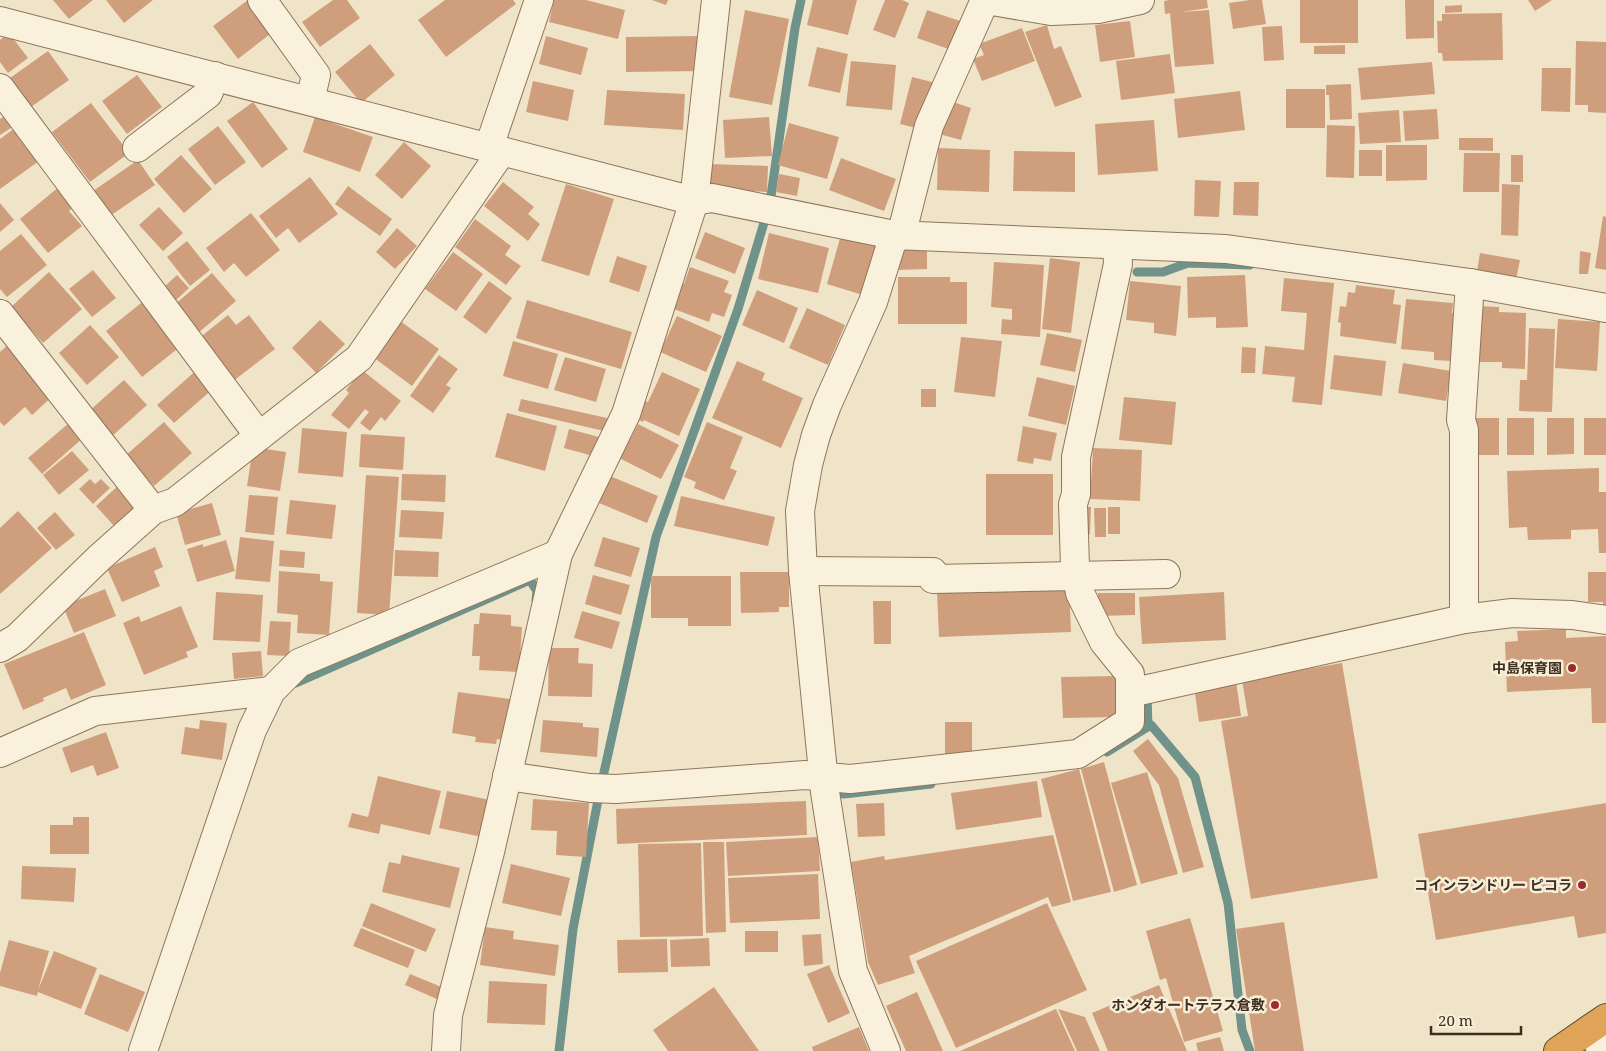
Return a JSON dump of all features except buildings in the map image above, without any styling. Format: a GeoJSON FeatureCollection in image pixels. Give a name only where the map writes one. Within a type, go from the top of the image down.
{"type":"FeatureCollection","features":[{"type":"Feature","properties":{"kind":"highway"},"geometry":{"type":"LineString","coordinates":[[1558,1051],[1600,1033]]}},
{"type":"Feature","properties":{"kind":"street"},"geometry":{"type":"LineString","coordinates":[[262,0],[316,75],[310,101]]}},
{"type":"Feature","properties":{"kind":"street"},"geometry":{"type":"LineString","coordinates":[[0,648],[17,638],[98,559],[153,510],[175,502],[359,358],[496,149],[539,0]]}},
{"type":"Feature","properties":{"kind":"street"},"geometry":{"type":"LineString","coordinates":[[446,1051],[448,1015],[490,852],[558,554],[626,414],[694,201],[716,0]]}},
{"type":"Feature","properties":{"kind":"street"},"geometry":{"type":"LineString","coordinates":[[886,1051],[853,971],[824,785],[802,571],[800,511],[808,465],[827,405],[873,302],[901,230],[929,126],[985,0],[1051,11],[1098,9],[1140,0]]}},
{"type":"Feature","properties":{"kind":"street"},"geometry":{"type":"LineString","coordinates":[[0,21],[694,201],[712,198],[767,210],[901,230],[1117,245],[1226,249],[1469,293],[1606,308]]}},
{"type":"Feature","properties":{"kind":"street"},"geometry":{"type":"LineString","coordinates":[[137,148],[208,94],[215,76]]}},
{"type":"Feature","properties":{"kind":"street"},"geometry":{"type":"LineString","coordinates":[[0,88],[259,436]]}},
{"type":"Feature","properties":{"kind":"street"},"geometry":{"type":"LineString","coordinates":[[507,776],[616,789],[805,775],[824,785],[850,779],[1078,754],[1130,721],[1130,674],[1104,642],[1080,593],[1077,576],[1073,504],[1076,494],[1076,457],[1118,264],[1117,245]]}},
{"type":"Feature","properties":{"kind":"street"},"geometry":{"type":"LineString","coordinates":[[1464,619],[1464,430],[1461,420],[1469,293]]}},
{"type":"Feature","properties":{"kind":"street"},"geometry":{"type":"LineString","coordinates":[[0,314],[153,510]]}},
{"type":"Feature","properties":{"kind":"street"},"geometry":{"type":"LineString","coordinates":[[143,1051],[252,730],[271,691],[299,663],[558,554]]}},
{"type":"Feature","properties":{"kind":"street"},"geometry":{"type":"LineString","coordinates":[[802,571],[933,572],[933,579],[1166,574]]}},
{"type":"Feature","properties":{"kind":"street"},"geometry":{"type":"LineString","coordinates":[[1130,693],[1464,619],[1512,613],[1572,615],[1606,620]]}},
{"type":"Feature","properties":{"kind":"street"},"geometry":{"type":"LineString","coordinates":[[0,753],[95,711],[271,691]]}},
{"type":"Feature","properties":{"kind":"waterway"},"geometry":{"type":"LineString","coordinates":[[559,1051],[573,929],[599,795],[656,537],[738,309],[770,203],[795,28],[801,0]]}},
{"type":"Feature","properties":{"kind":"waterway"},"geometry":{"type":"LineString","coordinates":[[1137,272],[1163,272],[1188,263],[1250,265]]}},
{"type":"Feature","properties":{"kind":"waterway"},"geometry":{"type":"LineString","coordinates":[[296,683],[530,580],[537,591],[536,600]]}},
{"type":"Feature","properties":{"kind":"waterway"},"geometry":{"type":"LineString","coordinates":[[1147,695],[1148,727]]}},
{"type":"Feature","properties":{"kind":"waterway"},"geometry":{"type":"LineString","coordinates":[[1107,752],[1151,725],[1195,777],[1228,903],[1242,1030],[1250,1051]]}},
{"type":"Feature","properties":{"kind":"waterway"},"geometry":{"type":"LineString","coordinates":[[828,791],[844,794],[931,784]]}},
{"type":"Feature","properties":{"kind":"place","name":"中島保育園"},"geometry":{"type":"Point","coordinates":[1572,668]}},
{"type":"Feature","properties":{"kind":"place","name":"コインランドリー ピコラ"},"geometry":{"type":"Point","coordinates":[1582,885]}},
{"type":"Feature","properties":{"kind":"place","name":"ホンダオートテラス倉敷"},"geometry":{"type":"Point","coordinates":[1275,1005]}}]}
